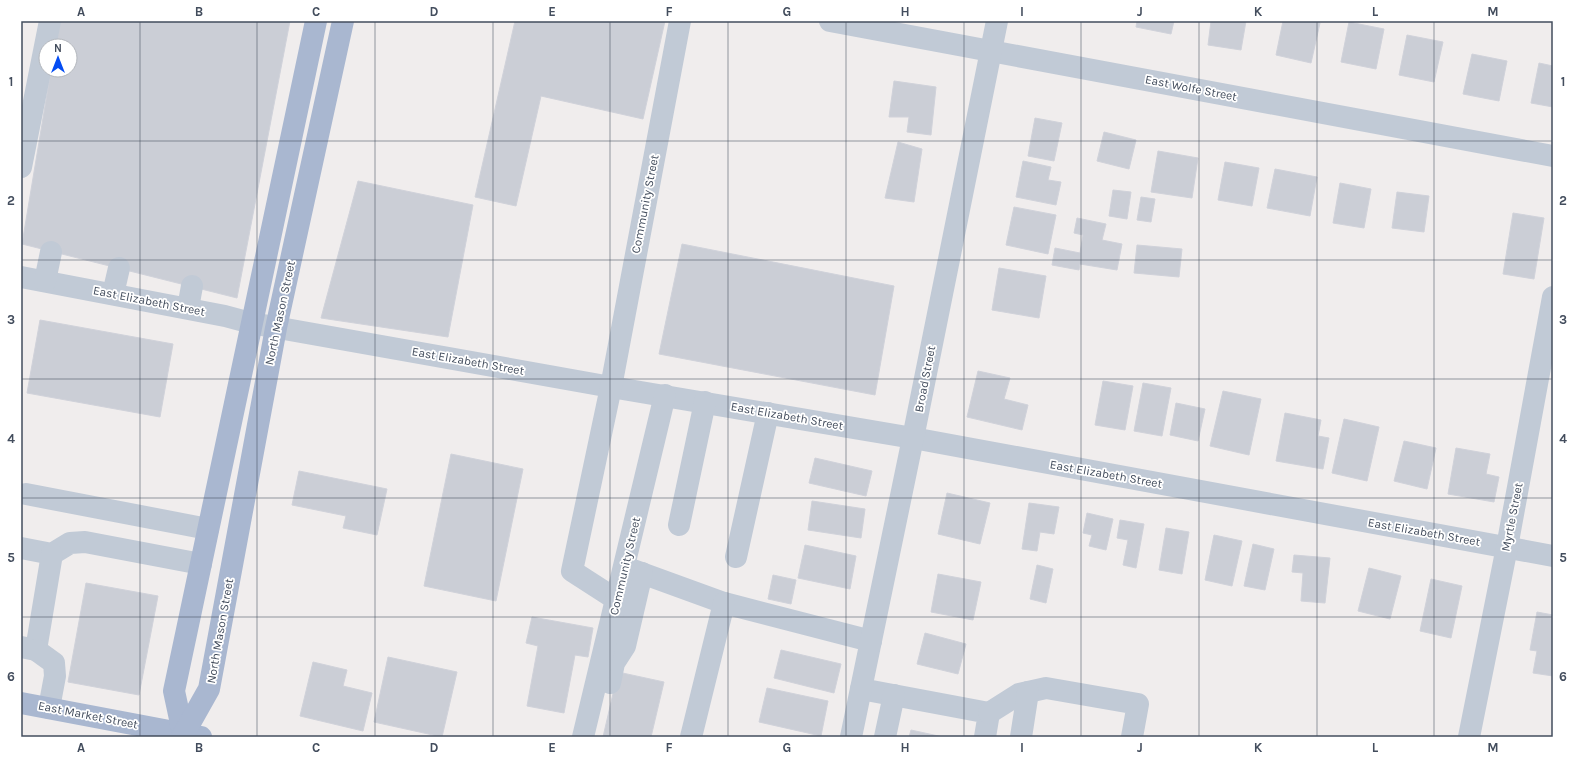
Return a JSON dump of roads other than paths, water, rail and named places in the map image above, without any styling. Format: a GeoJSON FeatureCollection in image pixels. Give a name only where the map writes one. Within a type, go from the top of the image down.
{"type":"FeatureCollection","features":[{"type":"Feature","properties":{"kind":"main road"},"geometry":{"type":"LineString","coordinates":[[189,736],[174,691],[316,21]]}},
{"type":"Feature","properties":{"kind":"main road","name":"North Mason Street"},"geometry":{"type":"LineString","coordinates":[[189,736],[209,689],[276,328],[343,21]]}},
{"type":"Feature","properties":{"kind":"main road","name":"East Market Street"},"geometry":{"type":"LineString","coordinates":[[21,703],[189,736]]}},
{"type":"Feature","properties":{"kind":"street"},"geometry":{"type":"LineString","coordinates":[[21,99],[36,21]]}},
{"type":"Feature","properties":{"kind":"street"},"geometry":{"type":"LineString","coordinates":[[21,167],[50,21]]}},
{"type":"Feature","properties":{"kind":"street","name":"Community Street"},"geometry":{"type":"LineString","coordinates":[[617,600],[572,571],[611,387],[680,21]]}},
{"type":"Feature","properties":{"kind":"street","name":"East Wolfe Street"},"geometry":{"type":"LineString","coordinates":[[830,21],[1553,156]]}},
{"type":"Feature","properties":{"kind":"street","name":"Broad Street"},"geometry":{"type":"LineString","coordinates":[[851,737],[997,21]]}},
{"type":"Feature","properties":{"kind":"street"},"geometry":{"type":"LineString","coordinates":[[45,281],[51,252]]}},
{"type":"Feature","properties":{"kind":"street"},"geometry":{"type":"LineString","coordinates":[[113,294],[119,268]]}},
{"type":"Feature","properties":{"kind":"street","name":"East Elizabeth Street"},"geometry":{"type":"LineString","coordinates":[[21,277],[188,308],[276,328],[913,438],[1553,556]]}},
{"type":"Feature","properties":{"kind":"street"},"geometry":{"type":"LineString","coordinates":[[188,308],[192,286]]}},
{"type":"Feature","properties":{"kind":"street","name":"Myrtle Street"},"geometry":{"type":"LineString","coordinates":[[1469,737],[1507,547],[1553,297]]}},
{"type":"Feature","properties":{"kind":"street","name":"Community Street"},"geometry":{"type":"LineString","coordinates":[[583,737],[617,600],[634,570],[665,395]]}},
{"type":"Feature","properties":{"kind":"street"},"geometry":{"type":"LineString","coordinates":[[679,525],[705,402]]}},
{"type":"Feature","properties":{"kind":"street"},"geometry":{"type":"LineString","coordinates":[[736,557],[768,413]]}},
{"type":"Feature","properties":{"kind":"street"},"geometry":{"type":"LineString","coordinates":[[27,490],[50,498],[208,529]]}},
{"type":"Feature","properties":{"kind":"street"},"geometry":{"type":"LineString","coordinates":[[21,548],[52,554],[70,543],[85,542],[201,564]]}},
{"type":"Feature","properties":{"kind":"street"},"geometry":{"type":"LineString","coordinates":[[50,708],[55,676],[54,663],[28,648],[52,554]]}},
{"type":"Feature","properties":{"kind":"street"},"geometry":{"type":"LineString","coordinates":[[598,737],[614,664],[625,646],[634,570],[724,603],[871,642]]}},
{"type":"Feature","properties":{"kind":"street"},"geometry":{"type":"LineString","coordinates":[[691,737],[724,603]]}},
{"type":"Feature","properties":{"kind":"street"},"geometry":{"type":"LineString","coordinates":[[861,689],[989,713],[1019,694],[1046,688],[1138,704],[1132,737]]}},
{"type":"Feature","properties":{"kind":"street"},"geometry":{"type":"LineString","coordinates":[[1021,737],[1028,692]]}},
{"type":"Feature","properties":{"kind":"street"},"geometry":{"type":"LineString","coordinates":[[885,737],[894,695]]}},
{"type":"Feature","properties":{"kind":"street"},"geometry":{"type":"LineString","coordinates":[[985,737],[989,713]]}}]}
